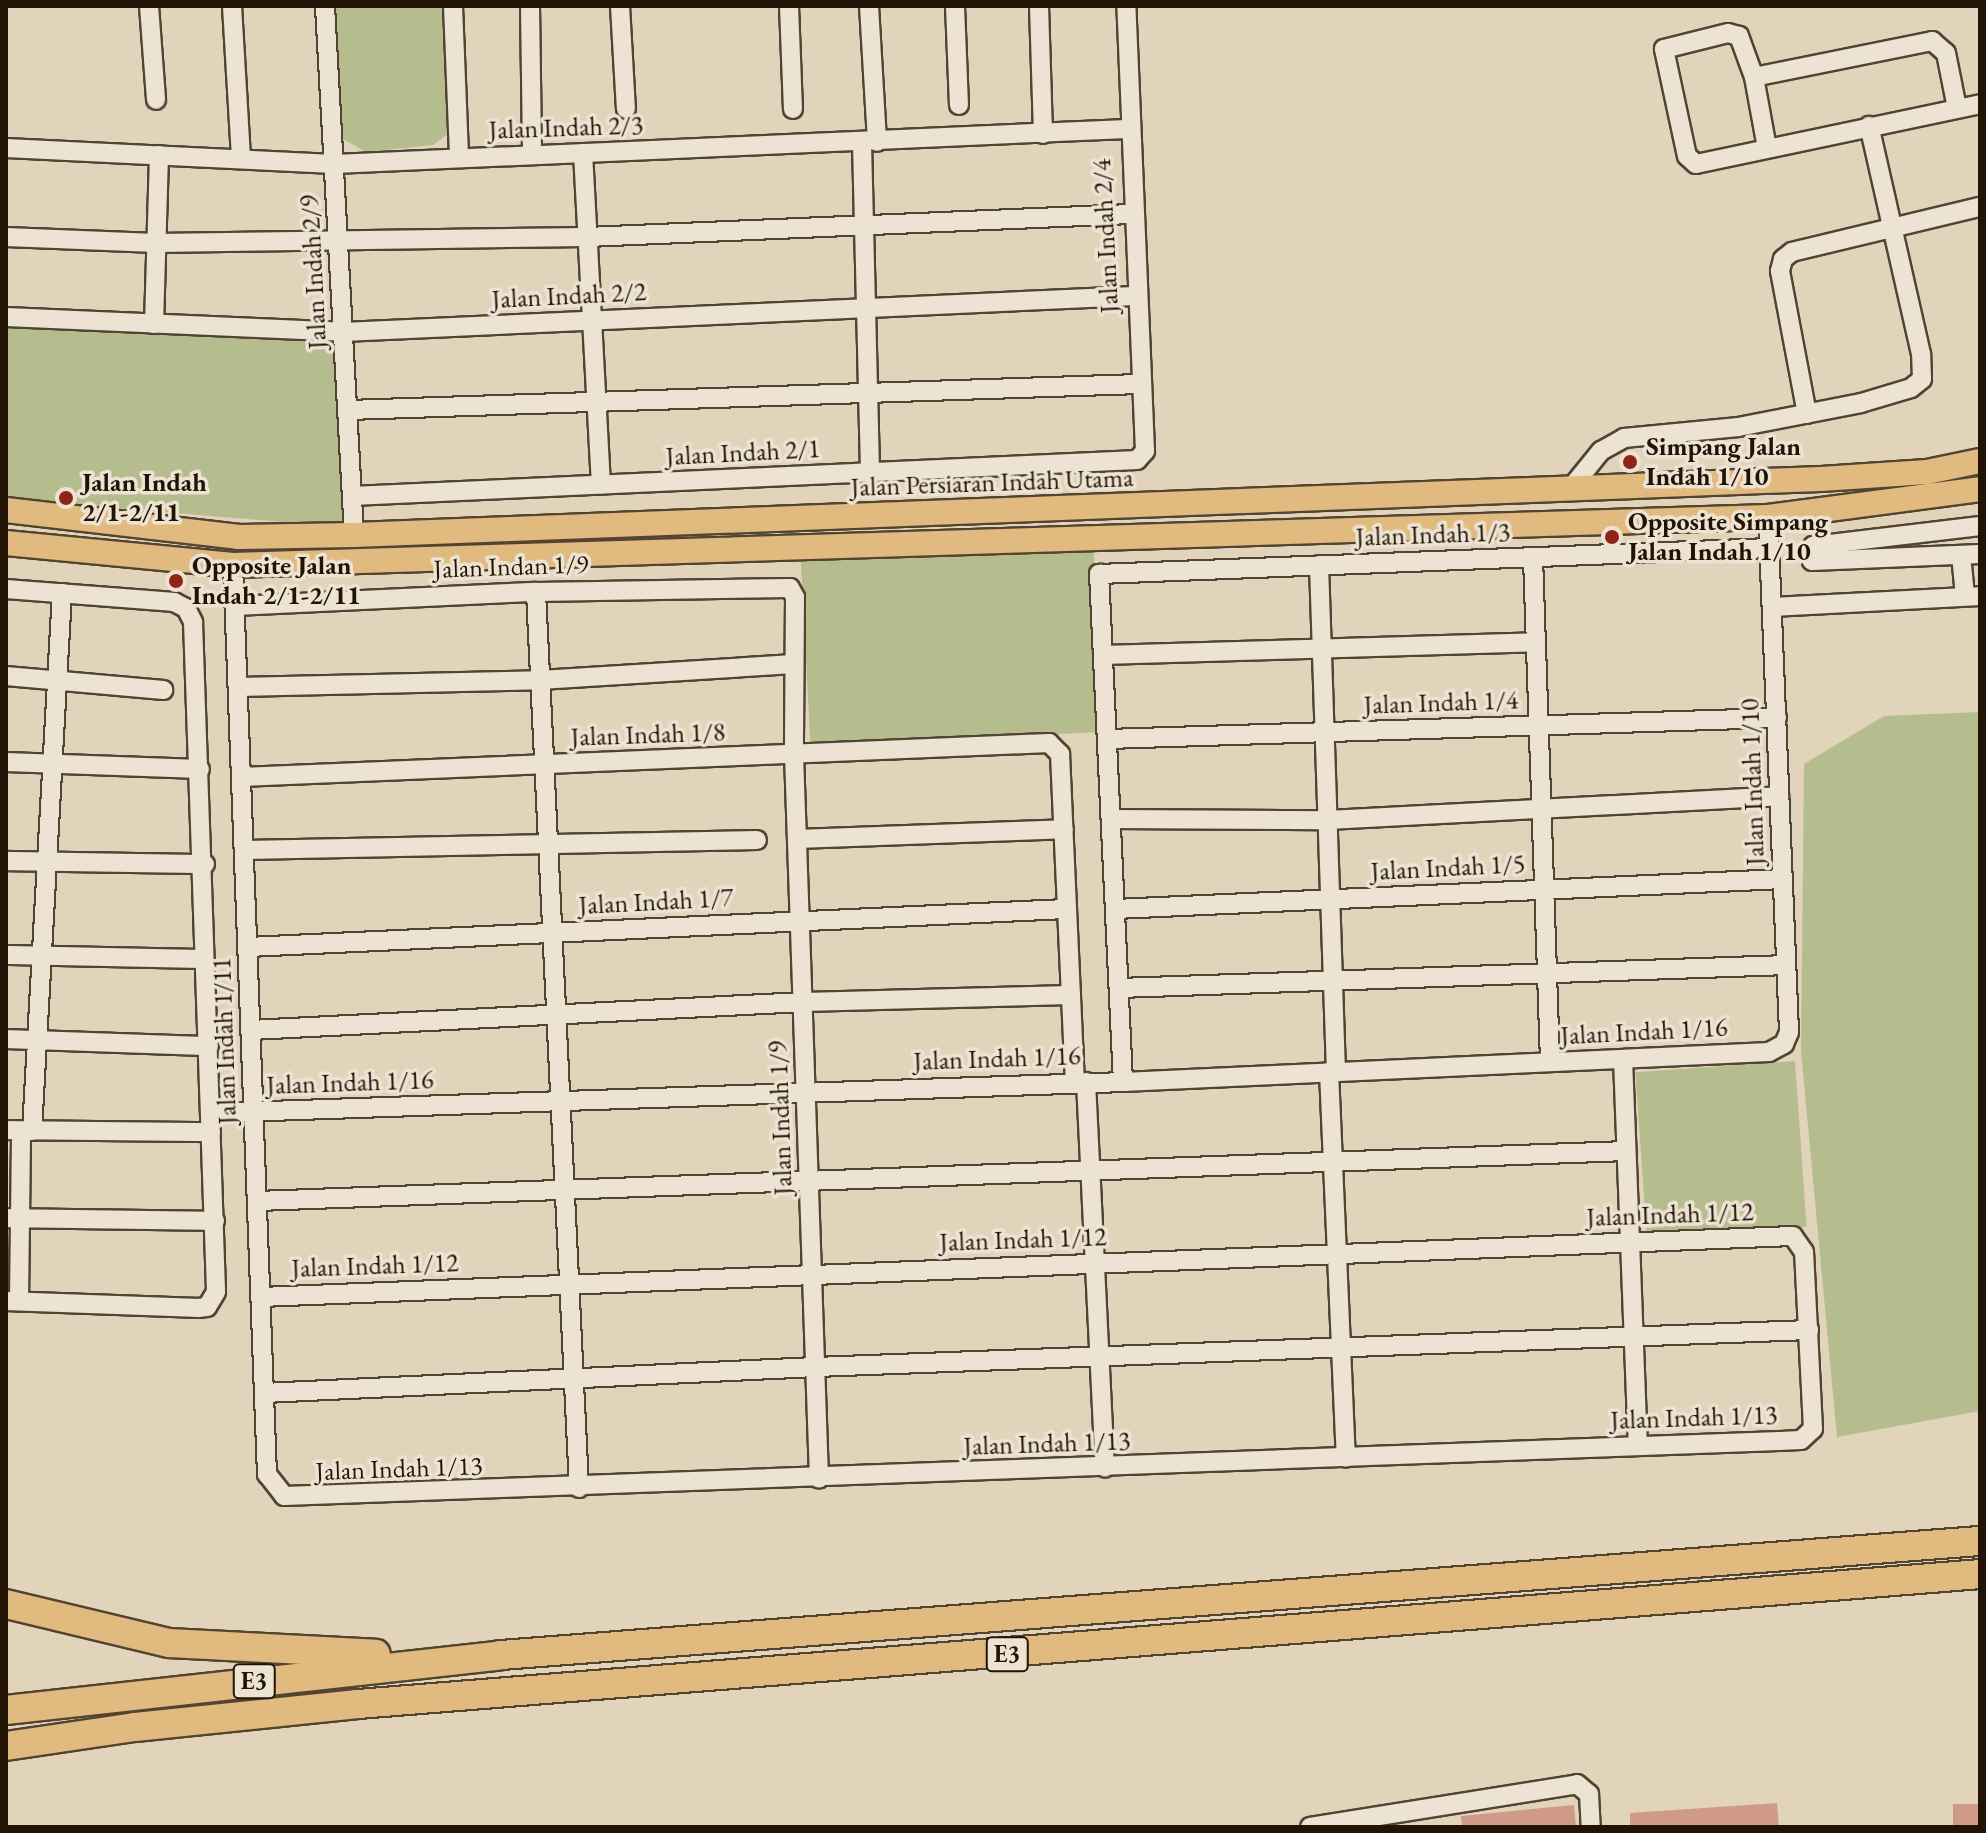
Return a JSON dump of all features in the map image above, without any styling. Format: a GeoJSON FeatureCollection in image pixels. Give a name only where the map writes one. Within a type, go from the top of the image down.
{"type":"FeatureCollection","features":[{"type":"Feature","properties":{"kind":"highway","name":"E3"},"geometry":{"type":"LineString","coordinates":[[6,1710],[501,1655],[1980,1541]]}},
{"type":"Feature","properties":{"kind":"highway","name":"E3"},"geometry":{"type":"LineString","coordinates":[[6,1748],[358,1704],[1980,1574]]}},
{"type":"Feature","properties":{"kind":"highway"},"geometry":{"type":"LineString","coordinates":[[6,1604],[169,1643],[385,1655],[501,1655]]}},
{"type":"Feature","properties":{"kind":"main road","name":"Jalan Persiaran Indah Utama"},"geometry":{"type":"LineString","coordinates":[[6,510],[194,531],[271,536],[354,535],[1821,479],[1927,472],[1980,461]]}},
{"type":"Feature","properties":{"kind":"main road"},"geometry":{"type":"LineString","coordinates":[[1768,517],[1785,492],[1821,479]]}},
{"type":"Feature","properties":{"kind":"main road"},"geometry":{"type":"LineString","coordinates":[[1700,483],[1748,494],[1768,517]]}},
{"type":"Feature","properties":{"kind":"main road"},"geometry":{"type":"LineString","coordinates":[[6,543],[233,565],[1768,517],[1980,489]]}},
{"type":"Feature","properties":{"kind":"main road"},"geometry":{"type":"LineString","coordinates":[[194,531],[227,554],[233,565]]}},
{"type":"Feature","properties":{"kind":"main road"},"geometry":{"type":"LineString","coordinates":[[233,565],[238,555],[271,536]]}},
{"type":"Feature","properties":{"kind":"street"},"geometry":{"type":"LineString","coordinates":[[149,6],[156,100]]}},
{"type":"Feature","properties":{"kind":"street"},"geometry":{"type":"LineString","coordinates":[[232,6],[241,159]]}},
{"type":"Feature","properties":{"kind":"street","name":"Jalan Indah 2/9"},"geometry":{"type":"LineString","coordinates":[[325,6],[354,535]]}},
{"type":"Feature","properties":{"kind":"street"},"geometry":{"type":"LineString","coordinates":[[453,6],[459,158]]}},
{"type":"Feature","properties":{"kind":"street"},"geometry":{"type":"LineString","coordinates":[[530,6],[532,155]]}},
{"type":"Feature","properties":{"kind":"street"},"geometry":{"type":"LineString","coordinates":[[620,6],[626,109]]}},
{"type":"Feature","properties":{"kind":"street"},"geometry":{"type":"LineString","coordinates":[[789,6],[793,109]]}},
{"type":"Feature","properties":{"kind":"street"},"geometry":{"type":"LineString","coordinates":[[869,6],[870,143],[864,226],[870,474]]}},
{"type":"Feature","properties":{"kind":"street"},"geometry":{"type":"LineString","coordinates":[[955,6],[959,105]]}},
{"type":"Feature","properties":{"kind":"street"},"geometry":{"type":"LineString","coordinates":[[1039,6],[1043,134]]}},
{"type":"Feature","properties":{"kind":"street","name":"Jalan Indah 2/4"},"geometry":{"type":"LineString","coordinates":[[1126,6],[1134,296],[1145,451],[1137,460]]}},
{"type":"Feature","properties":{"kind":"street"},"geometry":{"type":"LineString","coordinates":[[1767,148],[1754,77],[1739,36],[1728,33],[1664,49],[1687,156],[1696,164],[1980,104]]}},
{"type":"Feature","properties":{"kind":"street"},"geometry":{"type":"LineString","coordinates":[[1754,77],[1932,41],[1946,53],[1957,108]]}},
{"type":"Feature","properties":{"kind":"street"},"geometry":{"type":"LineString","coordinates":[[1571,488],[1601,451],[1624,438],[1807,414],[1911,388],[1922,379],[1921,354],[1869,126]]}},
{"type":"Feature","properties":{"kind":"street","name":"Jalan Indah 2/3"},"geometry":{"type":"LineString","coordinates":[[6,148],[334,164],[870,143],[1127,129]]}},
{"type":"Feature","properties":{"kind":"street"},"geometry":{"type":"LineString","coordinates":[[583,153],[601,485]]}},
{"type":"Feature","properties":{"kind":"street"},"geometry":{"type":"LineString","coordinates":[[154,324],[159,155]]}},
{"type":"Feature","properties":{"kind":"street"},"geometry":{"type":"LineString","coordinates":[[1807,414],[1780,271],[1783,259],[1792,252],[1980,207]]}},
{"type":"Feature","properties":{"kind":"street"},"geometry":{"type":"LineString","coordinates":[[6,237],[156,243],[587,237],[1131,214]]}},
{"type":"Feature","properties":{"kind":"street","name":"Jalan Indah 2/2"},"geometry":{"type":"LineString","coordinates":[[6,317],[343,332],[1134,296]]}},
{"type":"Feature","properties":{"kind":"street"},"geometry":{"type":"LineString","coordinates":[[348,410],[597,406],[1140,384]]}},
{"type":"Feature","properties":{"kind":"street","name":"Jalan Indah 2/1"},"geometry":{"type":"LineString","coordinates":[[352,496],[1137,460]]}},
{"type":"Feature","properties":{"kind":"street","name":"Jalan Indah 1/10"},"geometry":{"type":"LineString","coordinates":[[1768,517],[1789,1032],[1784,1044]]}},
{"type":"Feature","properties":{"kind":"street"},"geometry":{"type":"LineString","coordinates":[[1772,607],[1973,596],[1971,554],[1812,561],[1813,546],[1980,526]]}},
{"type":"Feature","properties":{"kind":"street","name":"Jalan Indah 1/3"},"geometry":{"type":"LineString","coordinates":[[1103,655],[1099,574],[1770,548]]}},
{"type":"Feature","properties":{"kind":"street"},"geometry":{"type":"LineString","coordinates":[[1533,557],[1550,1062]]}},
{"type":"Feature","properties":{"kind":"street","name":"Jalan Indah 1/11"},"geometry":{"type":"LineString","coordinates":[[233,565],[267,1474],[276,1491],[295,1499]]}},
{"type":"Feature","properties":{"kind":"street"},"geometry":{"type":"LineString","coordinates":[[1319,565],[1333,981],[1333,1164],[1346,1458]]}},
{"type":"Feature","properties":{"kind":"street","name":"Jalan Indan 1/9"},"geometry":{"type":"LineString","coordinates":[[235,606],[536,592],[790,588]]}},
{"type":"Feature","properties":{"kind":"street","name":"Jalan Indah 1/9"},"geometry":{"type":"LineString","coordinates":[[790,588],[795,597],[794,755],[819,1479]]}},
{"type":"Feature","properties":{"kind":"street"},"geometry":{"type":"LineString","coordinates":[[6,589],[62,593],[48,765],[43,957],[35,1040],[19,1131],[13,1218],[12,1301]]}},
{"type":"Feature","properties":{"kind":"street"},"geometry":{"type":"LineString","coordinates":[[536,592],[579,1488]]}},
{"type":"Feature","properties":{"kind":"street","name":"Jalan Indah 1/11"},"geometry":{"type":"LineString","coordinates":[[12,1301],[198,1308],[207,1307],[216,1292],[204,959],[205,864],[193,622],[186,608],[174,602],[62,593]]}},
{"type":"Feature","properties":{"kind":"street"},"geometry":{"type":"LineString","coordinates":[[1123,1082],[1103,655],[1536,642]]}},
{"type":"Feature","properties":{"kind":"street"},"geometry":{"type":"LineString","coordinates":[[238,687],[540,680],[793,664]]}},
{"type":"Feature","properties":{"kind":"street"},"geometry":{"type":"LineString","coordinates":[[6,676],[163,690]]}},
{"type":"Feature","properties":{"kind":"street","name":"Jalan Indah 1/4"},"geometry":{"type":"LineString","coordinates":[[1107,739],[1777,718]]}},
{"type":"Feature","properties":{"kind":"street","name":"Jalan Indah 1/8"},"geometry":{"type":"LineString","coordinates":[[241,777],[1056,747],[1064,829]]}},
{"type":"Feature","properties":{"kind":"street"},"geometry":{"type":"LineString","coordinates":[[6,762],[200,769]]}},
{"type":"Feature","properties":{"kind":"street"},"geometry":{"type":"LineString","coordinates":[[1111,819],[1328,820],[1779,796]]}},
{"type":"Feature","properties":{"kind":"street"},"geometry":{"type":"LineString","coordinates":[[797,839],[1064,829],[1071,995],[1092,1174],[1105,1468]]}},
{"type":"Feature","properties":{"kind":"street"},"geometry":{"type":"LineString","coordinates":[[244,850],[548,841],[757,840]]}},
{"type":"Feature","properties":{"kind":"street"},"geometry":{"type":"LineString","coordinates":[[6,861],[205,864]]}},
{"type":"Feature","properties":{"kind":"street","name":"Jalan Indah 1/5"},"geometry":{"type":"LineString","coordinates":[[1115,909],[1783,879]]}},
{"type":"Feature","properties":{"kind":"street","name":"Jalan Indah 1/7"},"geometry":{"type":"LineString","coordinates":[[248,947],[1067,909]]}},
{"type":"Feature","properties":{"kind":"street"},"geometry":{"type":"LineString","coordinates":[[6,955],[204,959]]}},
{"type":"Feature","properties":{"kind":"street"},"geometry":{"type":"LineString","coordinates":[[1119,988],[1786,965]]}},
{"type":"Feature","properties":{"kind":"street"},"geometry":{"type":"LineString","coordinates":[[251,1030],[803,1002],[1071,995]]}},
{"type":"Feature","properties":{"kind":"street"},"geometry":{"type":"LineString","coordinates":[[6,1039],[209,1046]]}},
{"type":"Feature","properties":{"kind":"street","name":"Jalan Indah 1/16"},"geometry":{"type":"LineString","coordinates":[[19,1131],[210,1122],[254,1113],[1123,1082],[1769,1052],[1784,1044]]}},
{"type":"Feature","properties":{"kind":"street"},"geometry":{"type":"LineString","coordinates":[[1623,1059],[1638,1446]]}},
{"type":"Feature","properties":{"kind":"street"},"geometry":{"type":"LineString","coordinates":[[257,1201],[1092,1174],[1626,1151]]}},
{"type":"Feature","properties":{"kind":"street"},"geometry":{"type":"LineString","coordinates":[[13,1218],[215,1221]]}},
{"type":"Feature","properties":{"kind":"street","name":"Jalan Indah 1/12"},"geometry":{"type":"LineString","coordinates":[[261,1297],[1787,1236],[1798,1239],[1804,1252],[1809,1330]]}},
{"type":"Feature","properties":{"kind":"street"},"geometry":{"type":"LineString","coordinates":[[264,1393],[815,1367],[1634,1339],[1809,1330]]}},
{"type":"Feature","properties":{"kind":"street","name":"Jalan Indah 1/13"},"geometry":{"type":"LineString","coordinates":[[295,1499],[1801,1440],[1813,1429],[1809,1330]]}},
{"type":"Feature","properties":{"kind":"street"},"geometry":{"type":"LineString","coordinates":[[1310,1827],[1577,1784],[1589,1794],[1591,1827]]}},
{"type":"Feature","properties":{"kind":"green space"},"geometry":{"type":"Polygon","coordinates":[[[336,6],[445,6],[448,134],[433,145],[366,152],[341,138],[336,6]]]}},
{"type":"Feature","properties":{"kind":"green space"},"geometry":{"type":"Polygon","coordinates":[[[6,327],[334,340],[345,527],[6,499],[6,327]]]}},
{"type":"Feature","properties":{"kind":"green space"},"geometry":{"type":"Polygon","coordinates":[[[1093,537],[1103,732],[811,747],[800,552],[1093,537]]]}},
{"type":"Feature","properties":{"kind":"green space"},"geometry":{"type":"Polygon","coordinates":[[[1980,712],[1980,1411],[1837,1437],[1801,1051],[1804,764],[1884,716],[1980,712]]]}},
{"type":"Feature","properties":{"kind":"green space"},"geometry":{"type":"Polygon","coordinates":[[[1795,1061],[1807,1227],[1647,1238],[1635,1072],[1795,1061]]]}},
{"type":"Feature","properties":{"kind":"building"},"geometry":{"type":"Polygon","coordinates":[[[1777,1803],[1779,1827],[1630,1827],[1630,1813],[1777,1803]]]}},
{"type":"Feature","properties":{"kind":"building"},"geometry":{"type":"Polygon","coordinates":[[[1953,1804],[1980,1804],[1980,1827],[1953,1827],[1953,1804]]]}},
{"type":"Feature","properties":{"kind":"building"},"geometry":{"type":"Polygon","coordinates":[[[1574,1805],[1576,1827],[1462,1827],[1461,1816],[1574,1805]]]}},
{"type":"Feature","properties":{"kind":"place","name":"Simpang Jalan Indah 1/10"},"geometry":{"type":"Point","coordinates":[1630,462]}},
{"type":"Feature","properties":{"kind":"place","name":"Jalan Indah 2/1-2/11"},"geometry":{"type":"Point","coordinates":[66,498]}},
{"type":"Feature","properties":{"kind":"place","name":"Opposite Simpang Jalan Indah 1/10"},"geometry":{"type":"Point","coordinates":[1612,537]}},
{"type":"Feature","properties":{"kind":"place","name":"Opposite Jalan Indah 2/1-2/11"},"geometry":{"type":"Point","coordinates":[176,581]}}]}
